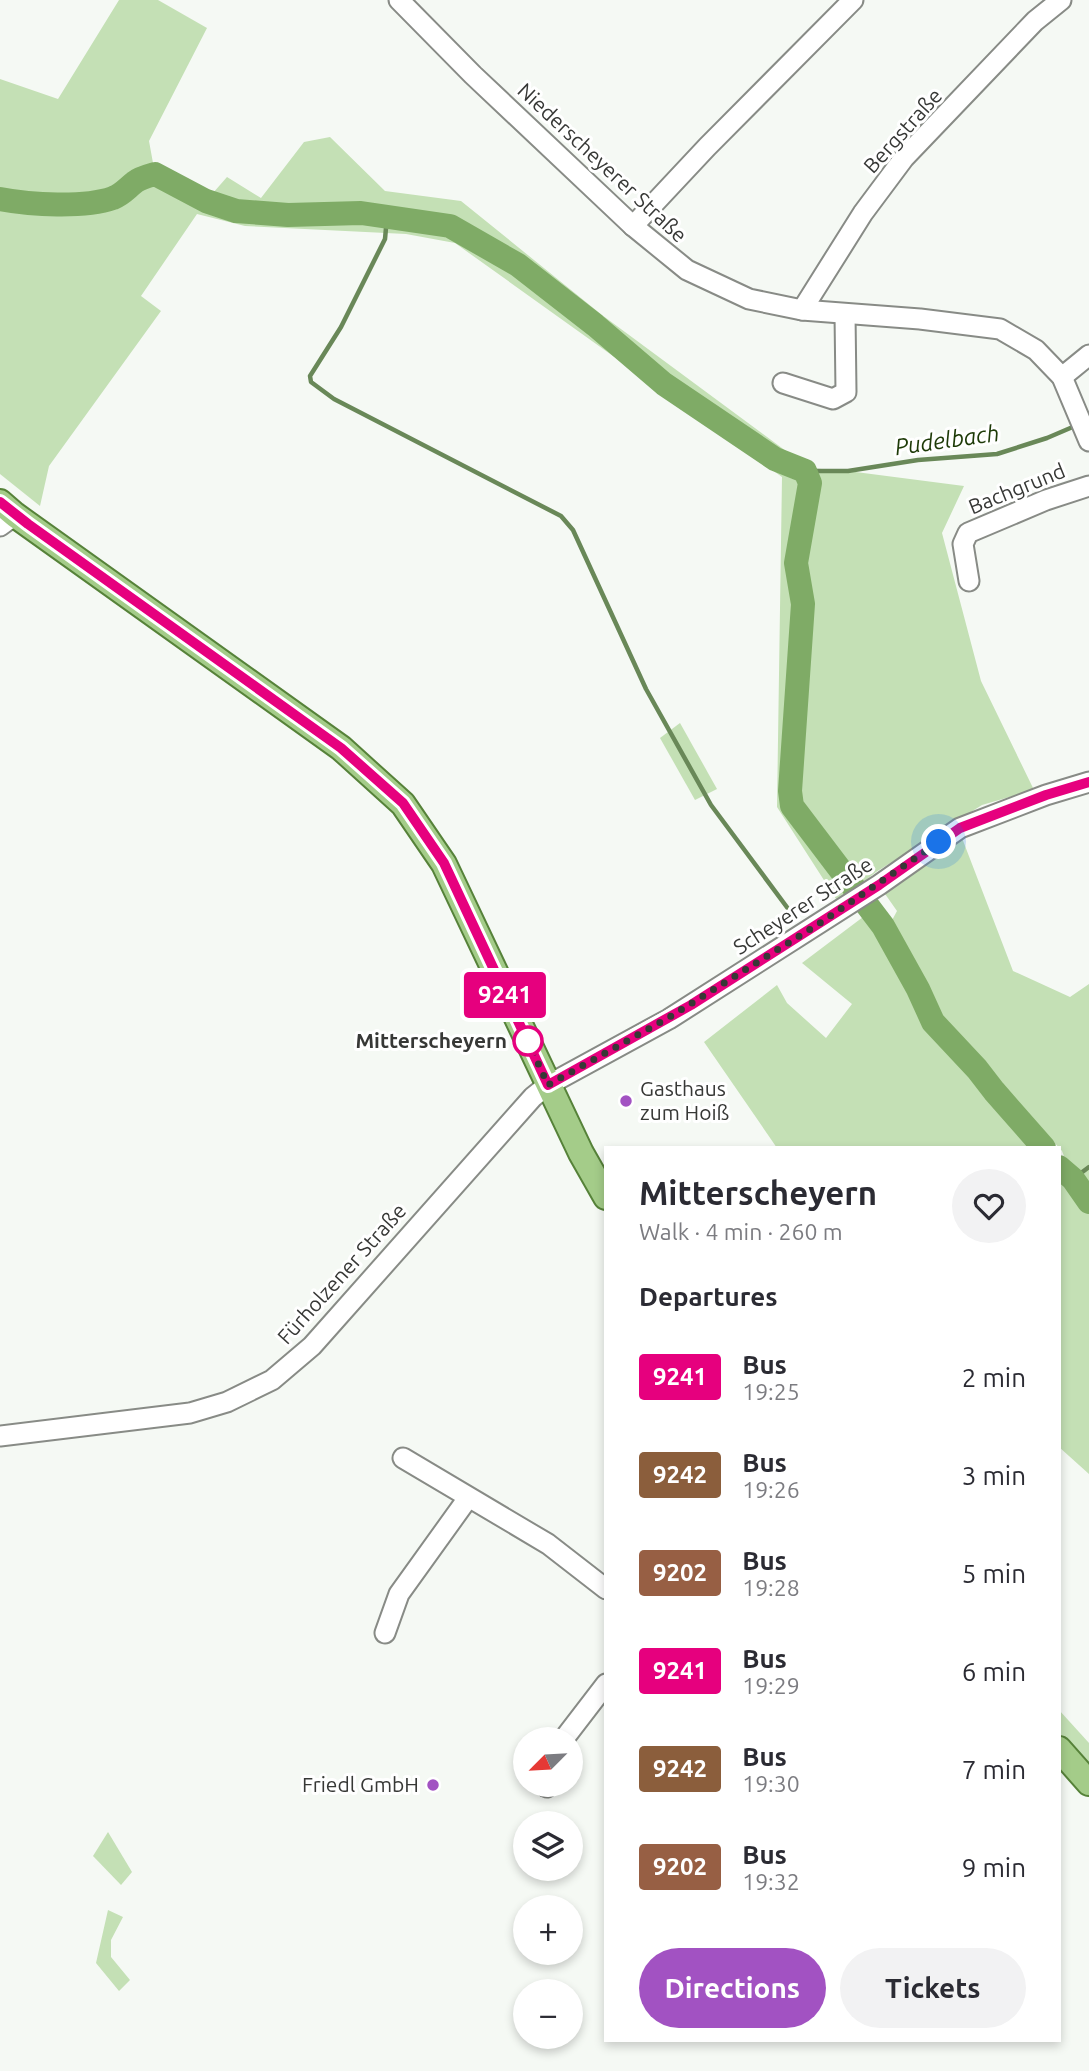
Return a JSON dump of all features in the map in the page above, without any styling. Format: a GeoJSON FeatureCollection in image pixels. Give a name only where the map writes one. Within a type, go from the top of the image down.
{"type":"FeatureCollection","features":[{"type":"Feature","properties":{"kind":"main road"},"geometry":{"type":"LineString","coordinates":[[5,514],[341,748],[403,803],[444,863],[548,1085],[604,1193]]}},
{"type":"Feature","properties":{"kind":"main road"},"geometry":{"type":"LineString","coordinates":[[1061,1751],[1089,1783]]}},
{"type":"Feature","properties":{"kind":"street","name":"Niederscheyerer Straße"},"geometry":{"type":"LineString","coordinates":[[399,0],[473,75],[633,226],[687,270],[749,299],[802,310],[920,318],[1000,329],[1036,350],[1062,377],[1088,437]]}},
{"type":"Feature","properties":{"kind":"street"},"geometry":{"type":"LineString","coordinates":[[633,226],[853,0]]}},
{"type":"Feature","properties":{"kind":"street","name":"Bergstraße"},"geometry":{"type":"LineString","coordinates":[[802,310],[863,212],[904,158],[1035,21],[1060,0]]}},
{"type":"Feature","properties":{"kind":"street"},"geometry":{"type":"LineString","coordinates":[[783,383],[834,399],[846,392],[845,314]]}},
{"type":"Feature","properties":{"kind":"street"},"geometry":{"type":"LineString","coordinates":[[1062,377],[1089,355]]}},
{"type":"Feature","properties":{"kind":"street","name":"Bachgrund"},"geometry":{"type":"LineString","coordinates":[[969,581],[963,544],[968,533],[1046,500],[1089,486]]}},
{"type":"Feature","properties":{"kind":"street","name":"Scheyerer Straße"},"geometry":{"type":"LineString","coordinates":[[548,1085],[668,1018],[879,885],[960,828],[1046,795],[1089,782]]}},
{"type":"Feature","properties":{"kind":"street","name":"Fürholzener Straße"},"geometry":{"type":"LineString","coordinates":[[0,1436],[190,1413],[227,1402],[272,1380],[312,1346],[533,1097],[548,1085]]}},
{"type":"Feature","properties":{"kind":"street"},"geometry":{"type":"LineString","coordinates":[[403,1458],[548,1544],[604,1587]]}},
{"type":"Feature","properties":{"kind":"street"},"geometry":{"type":"LineString","coordinates":[[385,1633],[399,1594],[468,1498]]}},
{"type":"Feature","properties":{"kind":"street"},"geometry":{"type":"LineString","coordinates":[[574,1727],[604,1687]]}},
{"type":"Feature","properties":{"kind":"green space"},"geometry":{"type":"Polygon","coordinates":[[[119,0],[158,0],[207,28],[149,141],[155,174],[206,201],[227,177],[261,198],[304,142],[330,137],[385,191],[461,201],[602,315],[809,468],[964,486],[942,533],[981,681],[1034,790],[982,805],[876,872],[838,902],[777,807],[782,477],[455,243],[406,234],[245,226],[197,214],[141,296],[161,311],[49,466],[40,506],[0,474],[0,79],[58,99],[119,0]]]}},
{"type":"Feature","properties":{"kind":"green space"},"geometry":{"type":"Polygon","coordinates":[[[680,723],[717,789],[695,800],[660,738],[680,723]]]}},
{"type":"Feature","properties":{"kind":"green space"},"geometry":{"type":"Polygon","coordinates":[[[962,838],[1013,971],[1070,997],[1089,984],[1089,1202],[1073,1179],[1061,1146],[1057,1146],[941,1017],[890,924],[897,911],[883,891],[962,838]]]}},
{"type":"Feature","properties":{"kind":"green space"},"geometry":{"type":"Polygon","coordinates":[[[867,914],[923,1017],[1033,1146],[776,1146],[704,1042],[777,985],[787,1003],[826,1038],[852,1004],[802,963],[867,914]]]}},
{"type":"Feature","properties":{"kind":"green space"},"geometry":{"type":"Polygon","coordinates":[[[1061,1179],[1089,1207],[1089,1474],[1061,1449],[1061,1179]]]}},
{"type":"Feature","properties":{"kind":"green space"},"geometry":{"type":"Polygon","coordinates":[[[1061,1712],[1089,1743],[1089,1771],[1061,1740],[1061,1712]]]}},
{"type":"Feature","properties":{"kind":"green space"},"geometry":{"type":"Polygon","coordinates":[[[108,1832],[132,1872],[121,1885],[93,1856],[108,1832]]]}},
{"type":"Feature","properties":{"kind":"green space"},"geometry":{"type":"Polygon","coordinates":[[[108,1910],[123,1917],[111,1940],[111,1957],[130,1980],[119,1991],[96,1963],[108,1910]]]}},
{"type":"Feature","properties":{"kind":"waterway"},"geometry":{"type":"LineString","coordinates":[[0,199],[57,204],[101,201],[116,196],[144,177],[155,174],[206,201],[236,211],[288,215],[361,213],[450,226],[518,265],[595,325],[664,384],[775,459],[805,471],[810,483],[796,563],[803,604],[790,791],[792,806],[883,926],[933,1022],[1042,1146]]}},
{"type":"Feature","properties":{"kind":"waterway"},"geometry":{"type":"LineString","coordinates":[[387,217],[385,239],[341,327],[310,376],[311,382],[334,399],[561,516],[573,530],[646,689],[711,805],[792,914]]}},
{"type":"Feature","properties":{"kind":"waterway","name":"Pudelbach"},"geometry":{"type":"LineString","coordinates":[[805,471],[848,471],[918,460],[997,454],[1075,426]]}},
{"type":"Feature","properties":{"kind":"waterway"},"geometry":{"type":"LineString","coordinates":[[1073,1179],[1089,1167]]}},
{"type":"Feature","properties":{"kind":"waterway"},"geometry":{"type":"LineString","coordinates":[[1061,1169],[1073,1179],[1089,1202]]}},
{"type":"Feature","properties":{"kind":"bus line","name":"9241"},"geometry":{"type":"LineString","coordinates":[[0,502],[341,748],[403,803],[444,863],[548,1085],[691,1005],[879,885],[960,828],[1046,795],[1089,782]]}},
{"type":"Feature","properties":{"kind":"place","name":"Mitterscheyern"},"geometry":{"type":"Point","coordinates":[528,1041]}},
{"type":"Feature","properties":{"kind":"place","name":"Gasthaus zum Hoiß"},"geometry":{"type":"Point","coordinates":[626,1101]}},
{"type":"Feature","properties":{"kind":"place","name":"Friedl GmbH"},"geometry":{"type":"Point","coordinates":[433,1785]}},
{"type":"Feature","properties":{"kind":"route"},"geometry":{"type":"LineString","coordinates":[[528,1041],[548,1085],[668,1018],[879,885],[939,842]]}}]}
